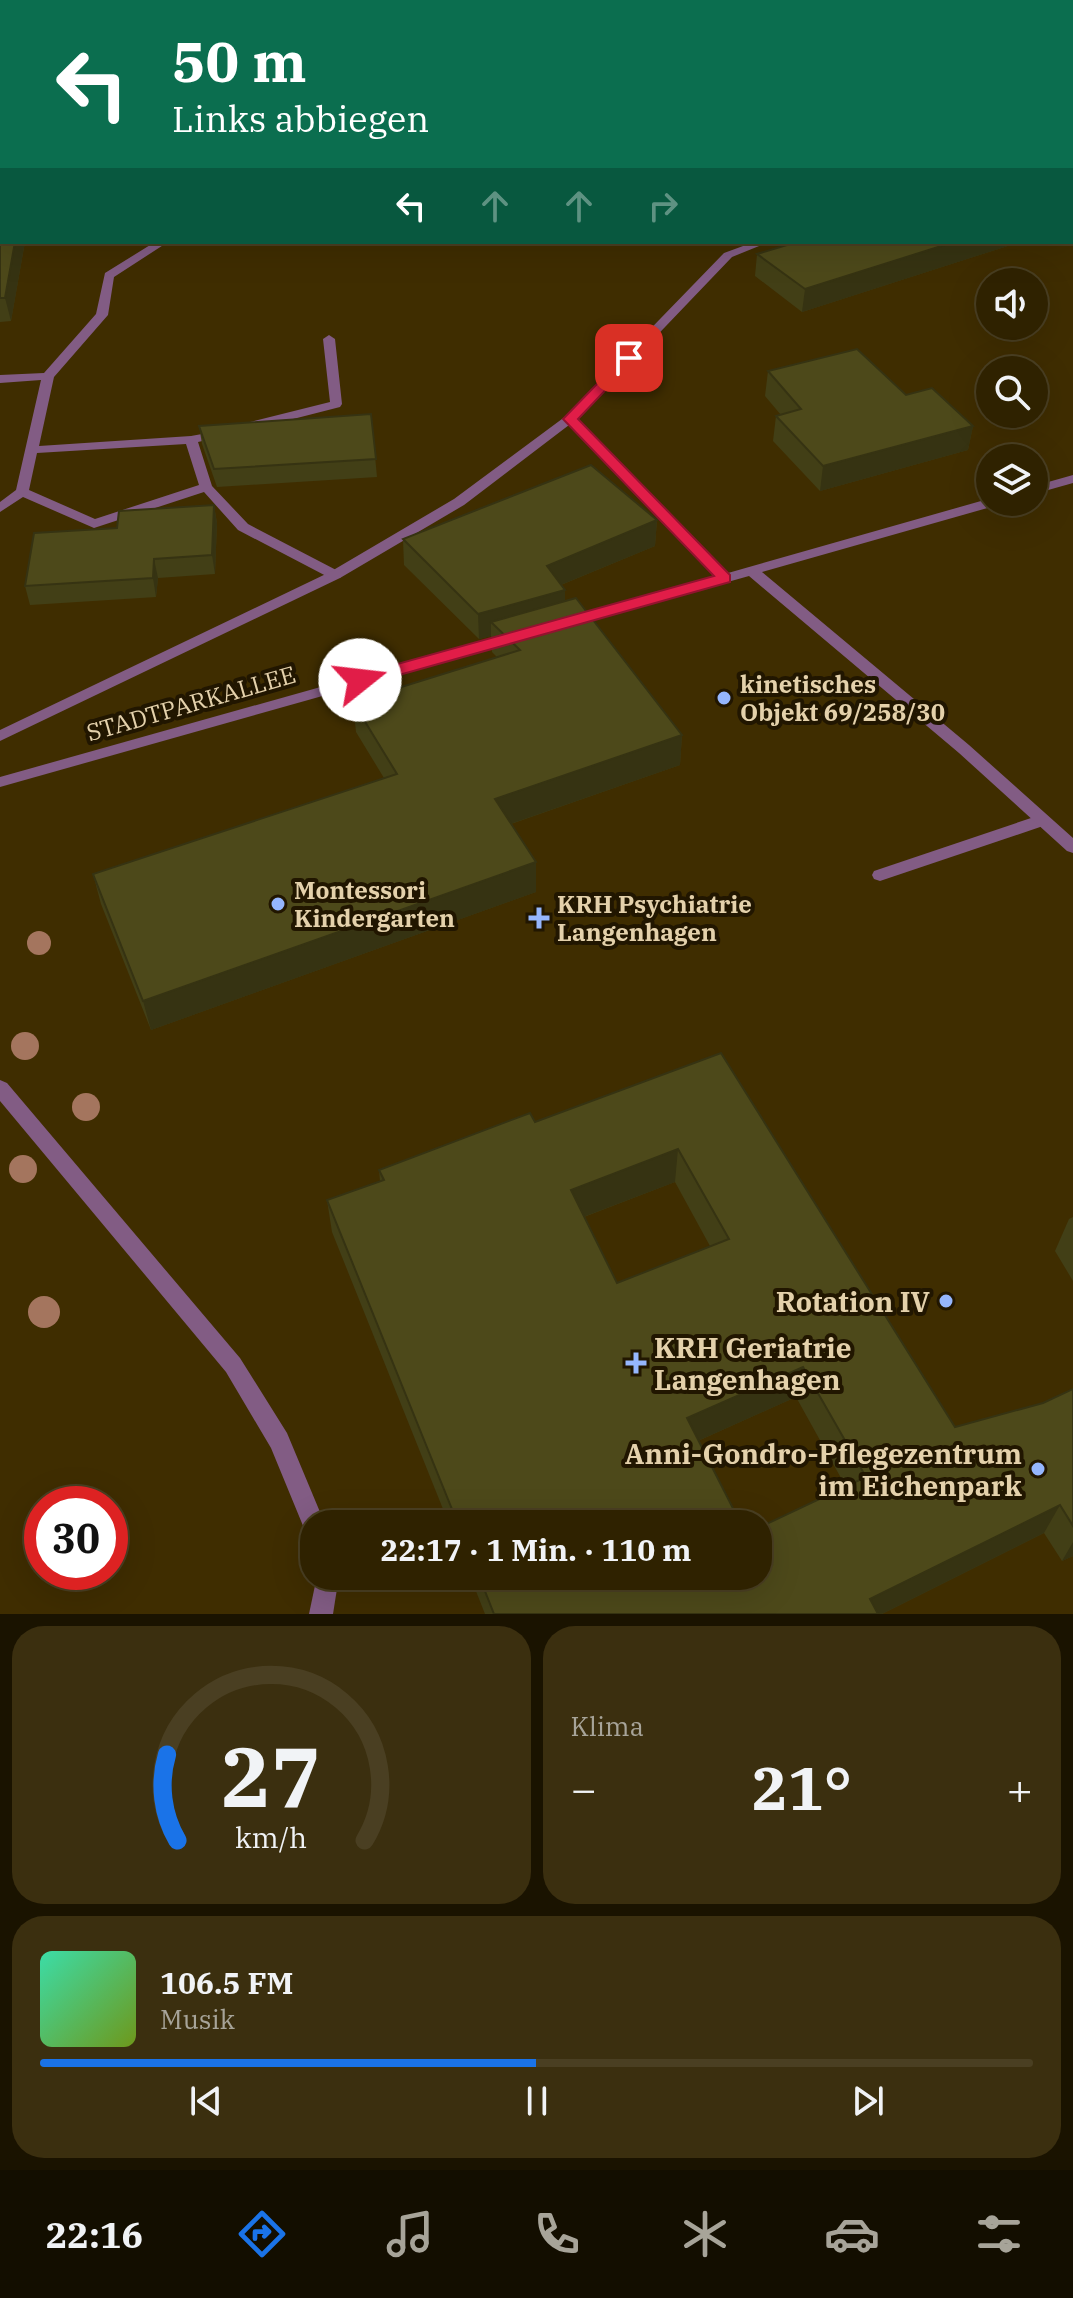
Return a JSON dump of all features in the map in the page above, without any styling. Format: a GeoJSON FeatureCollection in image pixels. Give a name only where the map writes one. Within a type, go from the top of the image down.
{"type":"FeatureCollection","features":[{"type":"Feature","properties":{"kind":"street"},"geometry":{"type":"LineString","coordinates":[[0,508],[22,492],[48,376],[102,315],[109,275],[160,244]]}},
{"type":"Feature","properties":{"kind":"street"},"geometry":{"type":"LineString","coordinates":[[0,736],[335,575],[459,502],[570,419],[728,255],[758,244]]}},
{"type":"Feature","properties":{"kind":"street"},"geometry":{"type":"LineString","coordinates":[[30,450],[191,440],[336,404],[329,339]]}},
{"type":"Feature","properties":{"kind":"street"},"geometry":{"type":"LineString","coordinates":[[0,379],[48,376]]}},
{"type":"Feature","properties":{"kind":"street"},"geometry":{"type":"LineString","coordinates":[[570,419],[725,578]]}},
{"type":"Feature","properties":{"kind":"street"},"geometry":{"type":"LineString","coordinates":[[191,440],[206,487],[243,527],[335,575]]}},
{"type":"Feature","properties":{"kind":"street"},"geometry":{"type":"LineString","coordinates":[[1048,486],[1073,479]]}},
{"type":"Feature","properties":{"kind":"street"},"geometry":{"type":"LineString","coordinates":[[22,492],[94,524],[206,487]]}},
{"type":"Feature","properties":{"kind":"street"},"geometry":{"type":"LineString","coordinates":[[558,625],[976,507]]}},
{"type":"Feature","properties":{"kind":"street"},"geometry":{"type":"LineString","coordinates":[[752,571],[1073,847]]}},
{"type":"Feature","properties":{"kind":"street","name":"STADTPARKALLEE"},"geometry":{"type":"LineString","coordinates":[[1,786],[527,634]]}},
{"type":"Feature","properties":{"kind":"street"},"geometry":{"type":"LineString","coordinates":[[880,875],[1043,820]]}},
{"type":"Feature","properties":{"kind":"street"},"geometry":{"type":"LineString","coordinates":[[0,1088],[233,1365],[279,1441],[308,1510]]}},
{"type":"Feature","properties":{"kind":"street"},"geometry":{"type":"LineString","coordinates":[[321,1614],[325,1590]]}},
{"type":"Feature","properties":{"kind":"building"},"geometry":{"type":"Polygon","coordinates":[[[0,244],[15,244],[5,298],[0,298],[0,244]]]}},
{"type":"Feature","properties":{"kind":"building"},"geometry":{"type":"Polygon","coordinates":[[[790,244],[948,244],[805,289],[757,254],[790,244]]]}},
{"type":"Feature","properties":{"kind":"building"},"geometry":{"type":"Polygon","coordinates":[[[857,349],[906,395],[932,388],[973,426],[823,466],[776,416],[801,409],[768,371],[857,349]]]}},
{"type":"Feature","properties":{"kind":"building"},"geometry":{"type":"Polygon","coordinates":[[[371,414],[376,459],[214,469],[199,426],[371,414]]]}},
{"type":"Feature","properties":{"kind":"building"},"geometry":{"type":"Polygon","coordinates":[[[591,465],[657,520],[547,566],[565,590],[478,614],[403,539],[591,465]]]}},
{"type":"Feature","properties":{"kind":"building"},"geometry":{"type":"Polygon","coordinates":[[[214,505],[212,555],[154,559],[153,578],[25,586],[34,533],[117,528],[119,511],[214,505]]]}},
{"type":"Feature","properties":{"kind":"building"},"geometry":{"type":"Polygon","coordinates":[[[576,598],[682,735],[495,799],[536,862],[143,1001],[93,874],[397,774],[353,702],[520,650],[491,622],[576,598]]]}},
{"type":"Feature","properties":{"kind":"building","name":"KRH Geriatrie Langenhagen"},"geometry":{"type":"Polygon","coordinates":[[[721,1053],[955,1427],[1043,1403],[1073,1389],[1073,1526],[1060,1505],[870,1599],[878,1614],[494,1614],[485,1590],[772,1590],[772,1521],[866,1477],[803,1367],[687,1418],[734,1510],[452,1510],[327,1200],[384,1180],[379,1170],[530,1113],[535,1122],[721,1053]],[[678,1149],[571,1190],[617,1283],[729,1239],[678,1149]]]}},
{"type":"Feature","properties":{"kind":"place","name":"kinetisches Objekt 69/258/30"},"geometry":{"type":"Point","coordinates":[724,698]}},
{"type":"Feature","properties":{"kind":"place","name":"Montessori Kindergarten"},"geometry":{"type":"Point","coordinates":[278,904]}},
{"type":"Feature","properties":{"kind":"place","name":"KRH Psychiatrie Langenhagen"},"geometry":{"type":"Point","coordinates":[539,918]}},
{"type":"Feature","properties":{"kind":"place","name":"Rotation IV"},"geometry":{"type":"Point","coordinates":[946,1301]}},
{"type":"Feature","properties":{"kind":"place","name":"KRH Geriatrie Langenhagen"},"geometry":{"type":"Point","coordinates":[636,1363]}},
{"type":"Feature","properties":{"kind":"place","name":"Anni-Gondro-Pflegezentrum im Eichenpark"},"geometry":{"type":"Point","coordinates":[1038,1469]}},
{"type":"Feature","properties":{"kind":"route"},"geometry":{"type":"LineString","coordinates":[[360,680],[725,578],[570,419],[629,358]]}}]}
